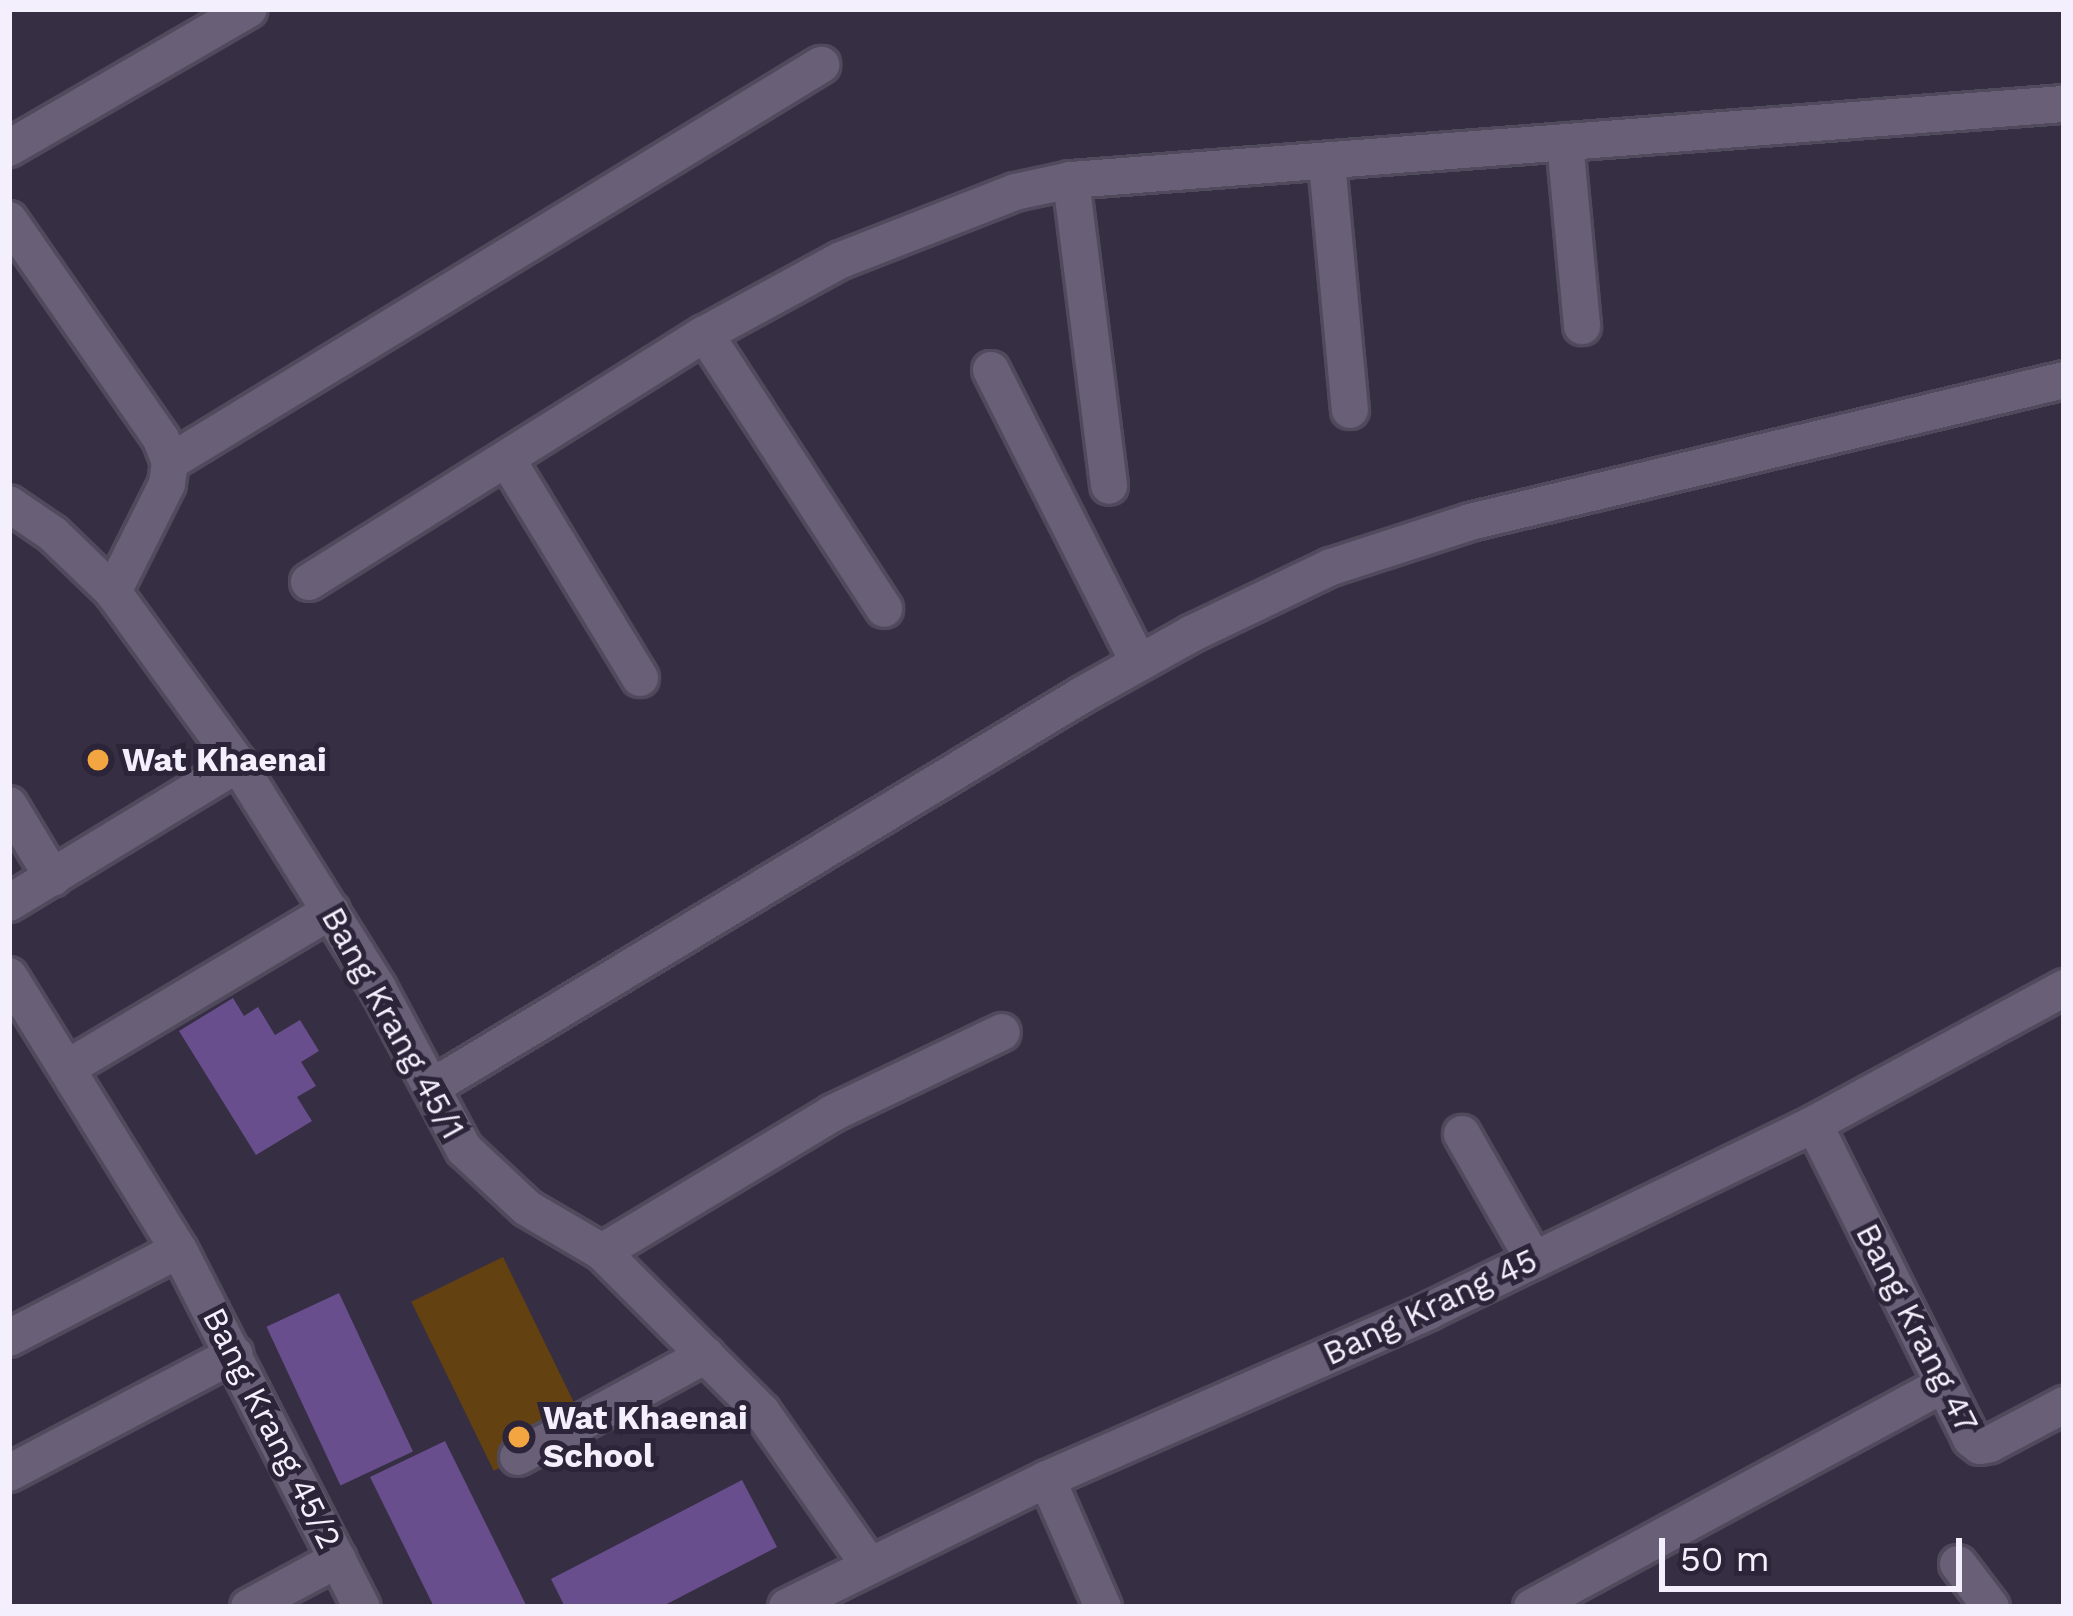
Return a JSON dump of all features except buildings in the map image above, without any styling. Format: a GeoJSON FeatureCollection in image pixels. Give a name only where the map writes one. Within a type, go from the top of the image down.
{"type":"FeatureCollection","features":[{"type":"Feature","properties":{"kind":"street"},"geometry":{"type":"LineString","coordinates":[[9,148],[249,9]]}},
{"type":"Feature","properties":{"kind":"street"},"geometry":{"type":"LineString","coordinates":[[170,462],[821,65]]}},
{"type":"Feature","properties":{"kind":"street"},"geometry":{"type":"LineString","coordinates":[[309,582],[705,334],[841,260],[953,212],[1071,180],[2064,104]]}},
{"type":"Feature","properties":{"kind":"street"},"geometry":{"type":"LineString","coordinates":[[1565,142],[1582,326]]}},
{"type":"Feature","properties":{"kind":"street"},"geometry":{"type":"LineString","coordinates":[[1327,163],[1350,410]]}},
{"type":"Feature","properties":{"kind":"street"},"geometry":{"type":"LineString","coordinates":[[1071,180],[1108,486]]}},
{"type":"Feature","properties":{"kind":"street"},"geometry":{"type":"LineString","coordinates":[[9,220],[161,439],[170,462],[166,484],[113,592]]}},
{"type":"Feature","properties":{"kind":"street"},"geometry":{"type":"LineString","coordinates":[[705,334],[884,609]]}},
{"type":"Feature","properties":{"kind":"street"},"geometry":{"type":"LineString","coordinates":[[991,370],[1139,663]]}},
{"type":"Feature","properties":{"kind":"street"},"geometry":{"type":"LineString","coordinates":[[432,1087],[1139,663],[1331,567],[1470,522],[2064,380]]}},
{"type":"Feature","properties":{"kind":"street"},"geometry":{"type":"LineString","coordinates":[[508,461],[640,678]]}},
{"type":"Feature","properties":{"kind":"street","name":"Bang Krang 45/1"},"geometry":{"type":"LineString","coordinates":[[9,503],[53,535],[113,592],[238,764],[331,911],[464,1149],[527,1208],[602,1252],[762,1412],[869,1565]]}},
{"type":"Feature","properties":{"kind":"street"},"geometry":{"type":"LineString","coordinates":[[9,903],[238,764]]}},
{"type":"Feature","properties":{"kind":"street"},"geometry":{"type":"LineString","coordinates":[[9,805],[53,878]]}},
{"type":"Feature","properties":{"kind":"street"},"geometry":{"type":"LineString","coordinates":[[69,1067],[331,911]]}},
{"type":"Feature","properties":{"kind":"street","name":"Bang Krang 45/2"},"geometry":{"type":"LineString","coordinates":[[9,976],[179,1250],[362,1607]]}},
{"type":"Feature","properties":{"kind":"street","name":"Bang Krang 45"},"geometry":{"type":"LineString","coordinates":[[787,1607],[840,1595],[869,1565],[1047,1479],[1534,1259],[1814,1124],[2064,988]]}},
{"type":"Feature","properties":{"kind":"street"},"geometry":{"type":"LineString","coordinates":[[602,1252],[833,1113],[1002,1032]]}},
{"type":"Feature","properties":{"kind":"street","name":"Bang Krang 47"},"geometry":{"type":"LineString","coordinates":[[1814,1124],[1942,1385],[1980,1446],[2064,1405]]}},
{"type":"Feature","properties":{"kind":"street"},"geometry":{"type":"LineString","coordinates":[[1462,1134],[1534,1259]]}},
{"type":"Feature","properties":{"kind":"street"},"geometry":{"type":"LineString","coordinates":[[9,1338],[179,1250]]}},
{"type":"Feature","properties":{"kind":"street"},"geometry":{"type":"LineString","coordinates":[[9,1472],[235,1354]]}},
{"type":"Feature","properties":{"kind":"street"},"geometry":{"type":"LineString","coordinates":[[518,1457],[706,1355]]}},
{"type":"Feature","properties":{"kind":"street"},"geometry":{"type":"LineString","coordinates":[[1532,1607],[1942,1385]]}},
{"type":"Feature","properties":{"kind":"street"},"geometry":{"type":"LineString","coordinates":[[1047,1479],[1076,1535],[1103,1607]]}},
{"type":"Feature","properties":{"kind":"street"},"geometry":{"type":"LineString","coordinates":[[249,1607],[338,1559]]}},
{"type":"Feature","properties":{"kind":"street"},"geometry":{"type":"LineString","coordinates":[[1958,1564],[1991,1607]]}},
{"type":"Feature","properties":{"kind":"shaded area"},"geometry":{"type":"Polygon","coordinates":[[[503,1257],[585,1426],[494,1471],[411,1302],[503,1257]]]}},
{"type":"Feature","properties":{"kind":"place","name":"Wat Khaenai"},"geometry":{"type":"Point","coordinates":[98,760]}},
{"type":"Feature","properties":{"kind":"place","name":"Wat Khaenai School"},"geometry":{"type":"Point","coordinates":[519,1437]}}]}
